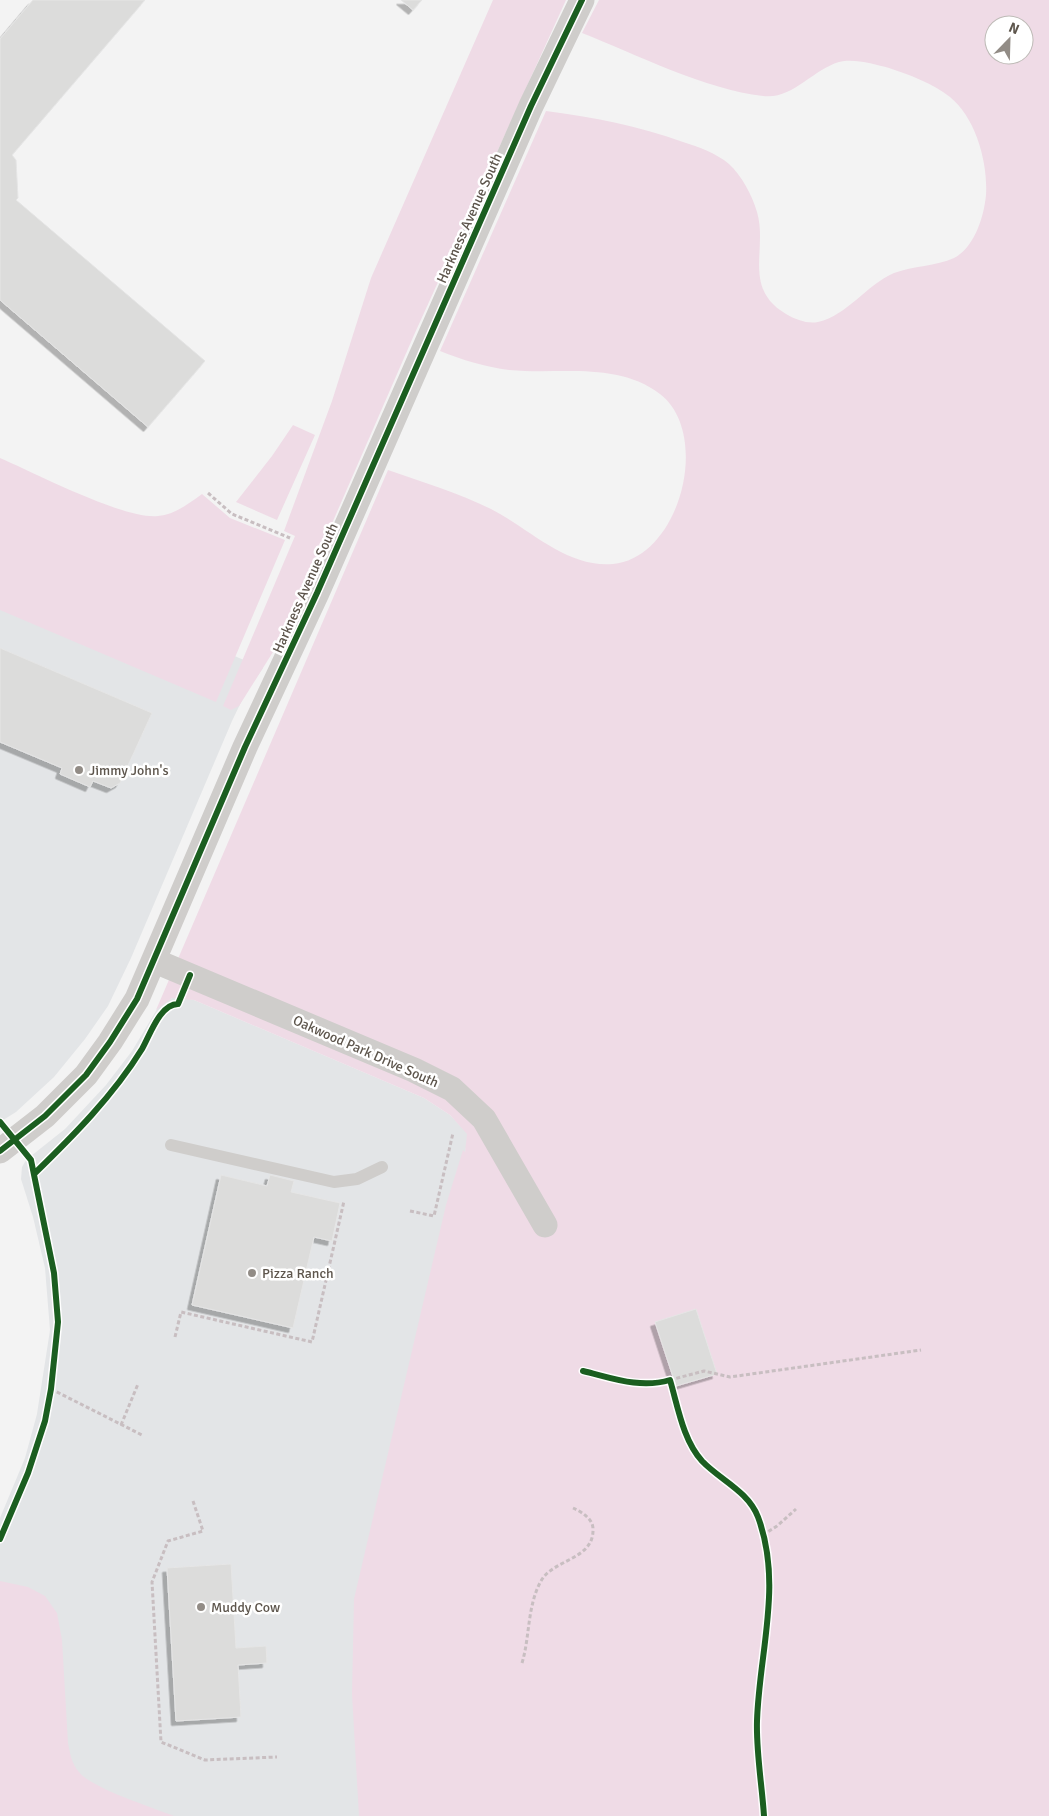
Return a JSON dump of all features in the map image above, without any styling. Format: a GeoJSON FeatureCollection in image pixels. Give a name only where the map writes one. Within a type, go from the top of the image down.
{"type":"FeatureCollection","features":[{"type":"Feature","properties":{"kind":"street","name":"Harkness Avenue South"},"geometry":{"type":"LineString","coordinates":[[0,1151],[45,1116],[86,1075],[128,1015],[155,960],[245,747],[317,593],[531,106],[582,0]]}},
{"type":"Feature","properties":{"kind":"street","name":"Oakwood Park Drive South"},"geometry":{"type":"LineString","coordinates":[[155,960],[414,1070],[452,1089],[484,1119],[545,1225]]}},
{"type":"Feature","properties":{"kind":"lane"},"geometry":{"type":"LineString","coordinates":[[171,1145],[334,1182],[357,1179],[382,1167]]}},
{"type":"Feature","properties":{"kind":"path"},"geometry":{"type":"LineString","coordinates":[[208,494],[232,514],[290,538]]}},
{"type":"Feature","properties":{"kind":"path"},"geometry":{"type":"LineString","coordinates":[[410,1211],[434,1216],[453,1132]]}},
{"type":"Feature","properties":{"kind":"path"},"geometry":{"type":"LineString","coordinates":[[176,1338],[181,1312],[312,1342],[345,1196]]}},
{"type":"Feature","properties":{"kind":"path"},"geometry":{"type":"LineString","coordinates":[[662,1382],[704,1371],[730,1377],[921,1350]]}},
{"type":"Feature","properties":{"kind":"path"},"geometry":{"type":"LineString","coordinates":[[670,1380],[673,1389]]}},
{"type":"Feature","properties":{"kind":"path"},"geometry":{"type":"LineString","coordinates":[[50,1397],[52,1381]]}},
{"type":"Feature","properties":{"kind":"path"},"geometry":{"type":"LineString","coordinates":[[121,1425],[138,1384]]}},
{"type":"Feature","properties":{"kind":"path"},"geometry":{"type":"LineString","coordinates":[[51,1389],[142,1435]]}},
{"type":"Feature","properties":{"kind":"path"},"geometry":{"type":"LineString","coordinates":[[193,1501],[203,1530],[168,1541],[152,1582],[161,1742],[205,1760],[277,1757]]}},
{"type":"Feature","properties":{"kind":"path"},"geometry":{"type":"LineString","coordinates":[[522,1664],[528,1646],[531,1611],[541,1580],[585,1550],[592,1540],[593,1526],[587,1516],[573,1508]]}},
{"type":"Feature","properties":{"kind":"path"},"geometry":{"type":"LineString","coordinates":[[760,1525],[764,1539],[796,1509]]}},
{"type":"Feature","properties":{"kind":"shaded area"},"geometry":{"type":"Polygon","coordinates":[[[493,0],[566,0],[414,335],[283,636],[239,706],[231,710],[223,706],[295,536],[284,531],[332,401],[371,278],[493,0]]]}},
{"type":"Feature","properties":{"kind":"shaded area"},"geometry":{"type":"Polygon","coordinates":[[[599,0],[1049,0],[1049,1816],[359,1816],[352,1694],[354,1599],[446,1205],[463,1150],[465,1152],[467,1134],[450,1115],[424,1098],[194,1000],[172,998],[156,1010],[388,470],[479,503],[506,517],[564,554],[596,564],[613,564],[636,557],[656,541],[671,518],[681,492],[686,464],[684,437],[676,413],[660,394],[643,384],[625,377],[606,373],[509,370],[474,363],[440,351],[546,111],[599,119],[649,131],[701,148],[729,164],[746,186],[757,212],[760,226],[760,280],[764,292],[773,304],[798,320],[818,322],[829,318],[848,307],[884,278],[894,273],[954,258],[973,239],[981,221],[986,195],[985,169],[982,155],[967,117],[950,97],[936,88],[889,68],[871,63],[845,61],[829,66],[783,94],[763,96],[719,87],[648,61],[582,33],[599,0]]]}},
{"type":"Feature","properties":{"kind":"shaded area"},"geometry":{"type":"Polygon","coordinates":[[[293,425],[315,435],[277,520],[236,502],[272,456],[293,425]]]}},
{"type":"Feature","properties":{"kind":"shaded area"},"geometry":{"type":"Polygon","coordinates":[[[0,458],[80,494],[124,511],[143,515],[158,516],[170,513],[182,508],[202,494],[230,518],[285,540],[216,702],[0,610],[0,458]]]}},
{"type":"Feature","properties":{"kind":"shaded area"},"geometry":{"type":"Polygon","coordinates":[[[0,558],[263,668],[245,694],[232,721],[131,958],[108,1006],[85,1039],[54,1077],[16,1112],[0,1122],[0,558]]]}},
{"type":"Feature","properties":{"kind":"shaded area"},"geometry":{"type":"Polygon","coordinates":[[[181,997],[194,1000],[424,1098],[450,1115],[469,1135],[357,1612],[367,1816],[0,1816],[0,1518],[25,1458],[37,1414],[50,1330],[45,1268],[33,1217],[21,1179],[22,1167],[26,1160],[65,1129],[106,1085],[132,1051],[159,1006],[172,998],[181,997]]]}},
{"type":"Feature","properties":{"kind":"shaded area"},"geometry":{"type":"Polygon","coordinates":[[[0,1581],[28,1587],[45,1596],[57,1613],[62,1640],[68,1743],[72,1759],[79,1772],[96,1785],[174,1816],[0,1816],[0,1581]]]}},
{"type":"Feature","properties":{"kind":"building"},"geometry":{"type":"Polygon","coordinates":[[[33,0],[145,0],[12,155],[16,160],[18,198],[16,200],[205,361],[148,427],[0,300],[0,39],[33,0]]]}},
{"type":"Feature","properties":{"kind":"building"},"geometry":{"type":"Polygon","coordinates":[[[401,0],[422,0],[413,10],[401,0]]]}},
{"type":"Feature","properties":{"kind":"building"},"geometry":{"type":"Polygon","coordinates":[[[0,648],[152,713],[120,783],[111,788],[93,781],[90,787],[60,774],[62,768],[0,742],[0,648]]]}},
{"type":"Feature","properties":{"kind":"building","name":"Pizza Ranch"},"geometry":{"type":"Polygon","coordinates":[[[221,1175],[267,1186],[270,1175],[294,1181],[291,1192],[340,1203],[332,1241],[314,1237],[293,1328],[192,1305],[221,1175]]]}},
{"type":"Feature","properties":{"kind":"building"},"geometry":{"type":"Polygon","coordinates":[[[696,1309],[717,1374],[676,1386],[655,1322],[696,1309]]]}},
{"type":"Feature","properties":{"kind":"building","name":"Muddy Cow"},"geometry":{"type":"Polygon","coordinates":[[[231,1564],[236,1648],[266,1646],[267,1663],[238,1665],[241,1717],[176,1721],[167,1568],[231,1564]]]}},
{"type":"Feature","properties":{"kind":"cycle path"},"geometry":{"type":"LineString","coordinates":[[0,1151],[45,1116],[86,1075],[110,1042],[137,999],[245,747],[317,593],[531,106],[582,0]]}},
{"type":"Feature","properties":{"kind":"cycle path"},"geometry":{"type":"LineString","coordinates":[[34,1174],[78,1130],[118,1083],[142,1049],[161,1015],[172,1005],[178,1004],[190,975]]}},
{"type":"Feature","properties":{"kind":"cycle path"},"geometry":{"type":"LineString","coordinates":[[0,1122],[31,1160],[54,1273],[58,1322],[51,1389],[45,1421],[28,1473],[0,1539]]}},
{"type":"Feature","properties":{"kind":"cycle path"},"geometry":{"type":"LineString","coordinates":[[583,1371],[637,1383],[670,1380],[682,1423],[695,1453],[709,1468],[748,1500],[758,1517],[765,1542],[769,1568],[768,1619],[757,1721],[758,1757],[764,1816]]}},
{"type":"Feature","properties":{"kind":"place","name":"Jimmy John's"},"geometry":{"type":"Point","coordinates":[79,770]}},
{"type":"Feature","properties":{"kind":"place","name":"Pizza Ranch"},"geometry":{"type":"Point","coordinates":[252,1273]}},
{"type":"Feature","properties":{"kind":"place","name":"Muddy Cow"},"geometry":{"type":"Point","coordinates":[201,1607]}}]}
